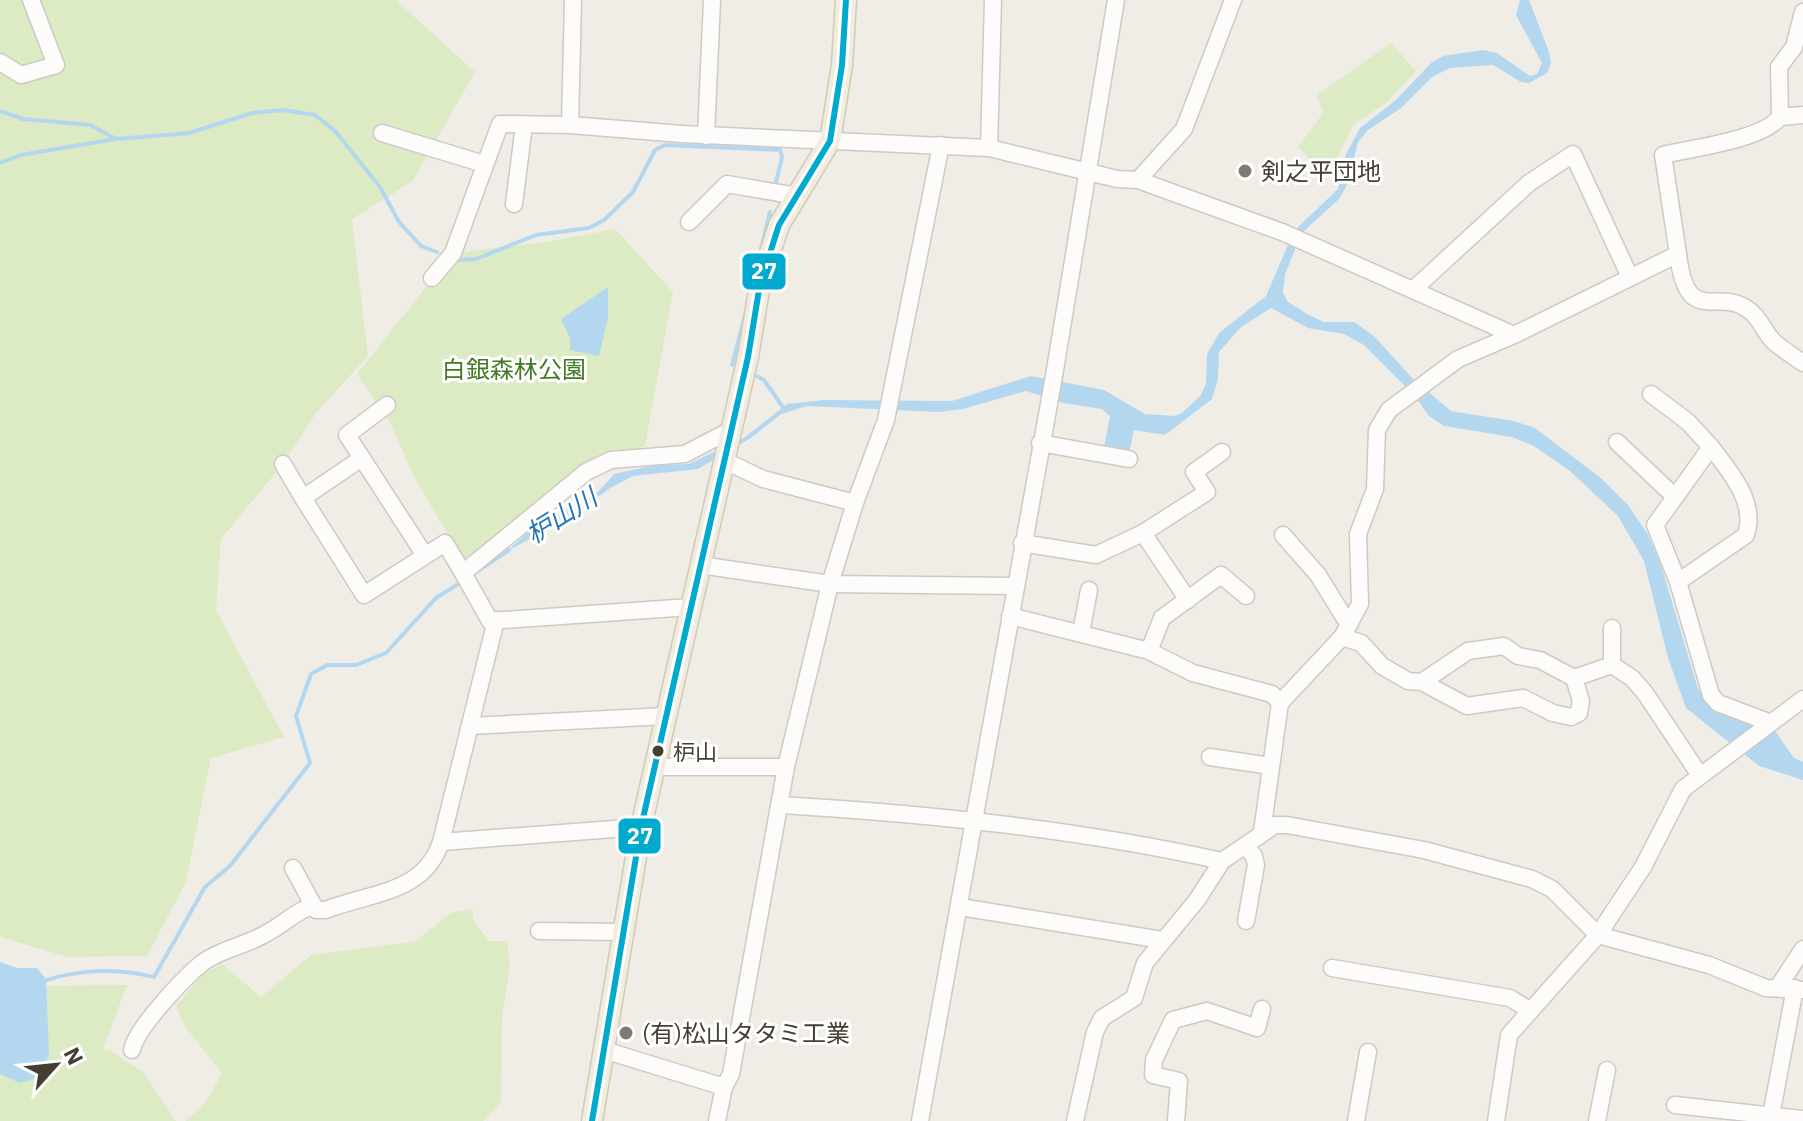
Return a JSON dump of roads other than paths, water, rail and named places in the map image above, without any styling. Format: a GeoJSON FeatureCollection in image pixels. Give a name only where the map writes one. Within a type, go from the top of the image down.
{"type":"FeatureCollection","features":[{"type":"Feature","properties":{"kind":"main road"},"geometry":{"type":"LineString","coordinates":[[592,1121],[641,827],[760,284],[779,225],[830,141],[842,65],[846,0]]}},
{"type":"Feature","properties":{"kind":"street"},"geometry":{"type":"LineString","coordinates":[[0,62],[21,75],[56,65],[31,0]]}},
{"type":"Feature","properties":{"kind":"street"},"geometry":{"type":"LineString","coordinates":[[570,125],[573,0]]}},
{"type":"Feature","properties":{"kind":"street"},"geometry":{"type":"LineString","coordinates":[[706,136],[712,0]]}},
{"type":"Feature","properties":{"kind":"street"},"geometry":{"type":"LineString","coordinates":[[989,148],[993,0]]}},
{"type":"Feature","properties":{"kind":"street"},"geometry":{"type":"LineString","coordinates":[[920,1121],[1054,376],[1116,0]]}},
{"type":"Feature","properties":{"kind":"street"},"geometry":{"type":"LineString","coordinates":[[1138,180],[1184,129],[1233,0]]}},
{"type":"Feature","properties":{"kind":"street"},"geometry":{"type":"LineString","coordinates":[[1803,12],[1794,47],[1779,67],[1780,117],[1771,128],[1663,155],[1681,279],[1691,296],[1710,303],[1742,306],[1753,312],[1772,340],[1803,363]]}},
{"type":"Feature","properties":{"kind":"street"},"geometry":{"type":"LineString","coordinates":[[1780,117],[1803,115]]}},
{"type":"Feature","properties":{"kind":"street"},"geometry":{"type":"LineString","coordinates":[[432,278],[453,253],[500,124],[570,125],[706,136],[989,148],[1117,179],[1138,180],[1282,232],[1415,288],[1514,335]]}},
{"type":"Feature","properties":{"kind":"street"},"geometry":{"type":"LineString","coordinates":[[514,204],[524,125]]}},
{"type":"Feature","properties":{"kind":"street"},"geometry":{"type":"LineString","coordinates":[[382,133],[484,164]]}},
{"type":"Feature","properties":{"kind":"street"},"geometry":{"type":"LineString","coordinates":[[717,1121],[724,1087],[731,1074],[786,767],[830,584],[886,416],[941,145]]}},
{"type":"Feature","properties":{"kind":"street"},"geometry":{"type":"LineString","coordinates":[[1415,288],[1529,183],[1573,154],[1629,275]]}},
{"type":"Feature","properties":{"kind":"street"},"geometry":{"type":"LineString","coordinates":[[689,222],[727,184],[797,196]]}},
{"type":"Feature","properties":{"kind":"street"},"geometry":{"type":"LineString","coordinates":[[1262,832],[1280,703],[1345,631],[1362,593],[1358,534],[1375,489],[1377,430],[1389,410],[1458,359],[1514,335],[1629,275],[1678,254]]}},
{"type":"Feature","properties":{"kind":"street"},"geometry":{"type":"LineString","coordinates":[[1651,394],[1688,422],[1711,447],[1733,476],[1749,511],[1750,525],[1746,535],[1678,582]]}},
{"type":"Feature","properties":{"kind":"street"},"geometry":{"type":"LineString","coordinates":[[387,405],[347,435],[424,554]]}},
{"type":"Feature","properties":{"kind":"street"},"geometry":{"type":"LineString","coordinates":[[466,579],[586,472],[611,460],[685,454],[728,435]]}},
{"type":"Feature","properties":{"kind":"street"},"geometry":{"type":"LineString","coordinates":[[1617,442],[1675,497]]}},
{"type":"Feature","properties":{"kind":"street"},"geometry":{"type":"LineString","coordinates":[[1040,443],[1129,459]]}},
{"type":"Feature","properties":{"kind":"street"},"geometry":{"type":"LineString","coordinates":[[1711,447],[1655,525],[1678,582],[1711,695],[1718,703],[1769,725]]}},
{"type":"Feature","properties":{"kind":"street"},"geometry":{"type":"LineString","coordinates":[[1022,543],[1096,555],[1143,533],[1207,492],[1194,472],[1222,452]]}},
{"type":"Feature","properties":{"kind":"street"},"geometry":{"type":"LineString","coordinates":[[303,498],[362,458]]}},
{"type":"Feature","properties":{"kind":"street"},"geometry":{"type":"LineString","coordinates":[[723,460],[763,479],[855,503]]}},
{"type":"Feature","properties":{"kind":"street"},"geometry":{"type":"LineString","coordinates":[[283,464],[364,595],[445,543],[490,621],[690,607]]}},
{"type":"Feature","properties":{"kind":"street"},"geometry":{"type":"LineString","coordinates":[[1143,533],[1188,600]]}},
{"type":"Feature","properties":{"kind":"street"},"geometry":{"type":"LineString","coordinates":[[1283,535],[1318,575],[1345,631],[1382,666],[1408,681],[1422,682],[1467,706],[1523,698],[1553,713],[1571,717],[1579,713],[1581,701],[1574,678],[1540,660],[1518,656],[1504,646],[1468,651],[1422,682]]}},
{"type":"Feature","properties":{"kind":"street"},"geometry":{"type":"LineString","coordinates":[[700,565],[830,584],[1015,586]]}},
{"type":"Feature","properties":{"kind":"street"},"geometry":{"type":"LineString","coordinates":[[1149,651],[1162,618],[1221,575],[1246,596]]}},
{"type":"Feature","properties":{"kind":"street"},"geometry":{"type":"LineString","coordinates":[[1081,633],[1089,590]]}},
{"type":"Feature","properties":{"kind":"street"},"geometry":{"type":"LineString","coordinates":[[1010,616],[1149,651],[1193,673],[1272,694],[1280,703]]}},
{"type":"Feature","properties":{"kind":"street"},"geometry":{"type":"LineString","coordinates":[[293,868],[316,910],[325,910],[413,882],[431,866],[441,842],[496,620]]}},
{"type":"Feature","properties":{"kind":"street"},"geometry":{"type":"LineString","coordinates":[[1612,628],[1612,665]]}},
{"type":"Feature","properties":{"kind":"street"},"geometry":{"type":"LineString","coordinates":[[1612,665],[1632,678],[1645,693],[1699,774]]}},
{"type":"Feature","properties":{"kind":"street"},"geometry":{"type":"LineString","coordinates":[[1574,678],[1612,665]]}},
{"type":"Feature","properties":{"kind":"street"},"geometry":{"type":"LineString","coordinates":[[1496,1121],[1509,1035],[1598,935],[1643,867],[1683,789],[1803,699]]}},
{"type":"Feature","properties":{"kind":"street"},"geometry":{"type":"LineString","coordinates":[[470,726],[667,716]]}},
{"type":"Feature","properties":{"kind":"street"},"geometry":{"type":"LineString","coordinates":[[1210,757],[1271,766]]}},
{"type":"Feature","properties":{"kind":"street"},"geometry":{"type":"LineString","coordinates":[[656,767],[786,767]]}},
{"type":"Feature","properties":{"kind":"street"},"geometry":{"type":"LineString","coordinates":[[781,805],[974,820],[1145,844],[1222,861]]}},
{"type":"Feature","properties":{"kind":"street"},"geometry":{"type":"LineString","coordinates":[[1075,1121],[1095,1032],[1102,1018],[1134,998],[1145,963],[1197,900],[1222,861],[1262,832],[1287,825],[1424,850],[1532,879],[1552,889],[1598,935],[1709,965],[1766,988],[1792,988]]}},
{"type":"Feature","properties":{"kind":"street"},"geometry":{"type":"LineString","coordinates":[[441,842],[641,827]]}},
{"type":"Feature","properties":{"kind":"street"},"geometry":{"type":"LineString","coordinates":[[1245,846],[1254,856],[1256,865],[1246,921]]}},
{"type":"Feature","properties":{"kind":"street"},"geometry":{"type":"LineString","coordinates":[[132,1050],[135,1035],[144,1023],[203,963],[268,933],[288,915],[313,905]]}},
{"type":"Feature","properties":{"kind":"street"},"geometry":{"type":"LineString","coordinates":[[960,907],[1162,940]]}},
{"type":"Feature","properties":{"kind":"street"},"geometry":{"type":"LineString","coordinates":[[539,931],[624,932]]}},
{"type":"Feature","properties":{"kind":"street"},"geometry":{"type":"LineString","coordinates":[[1771,1116],[1792,988],[1803,949]]}},
{"type":"Feature","properties":{"kind":"street"},"geometry":{"type":"LineString","coordinates":[[1332,968],[1510,998],[1529,1010]]}},
{"type":"Feature","properties":{"kind":"street"},"geometry":{"type":"LineString","coordinates":[[1176,1121],[1179,1081],[1153,1075],[1154,1060],[1173,1020],[1207,1011],[1257,1028],[1262,1009]]}},
{"type":"Feature","properties":{"kind":"street"},"geometry":{"type":"LineString","coordinates":[[604,1050],[724,1087]]}},
{"type":"Feature","properties":{"kind":"street"},"geometry":{"type":"LineString","coordinates":[[1356,1121],[1368,1052]]}},
{"type":"Feature","properties":{"kind":"street"},"geometry":{"type":"LineString","coordinates":[[1597,1121],[1607,1070]]}},
{"type":"Feature","properties":{"kind":"street"},"geometry":{"type":"LineString","coordinates":[[1675,1105],[1803,1119]]}},
{"type":"Feature","properties":{"kind":"water"},"geometry":{"type":"Polygon","coordinates":[[[1520,0],[1529,0],[1549,52],[1551,63],[1547,73],[1529,83],[1521,82],[1493,65],[1450,68],[1432,77],[1401,108],[1368,130],[1358,142],[1347,185],[1339,199],[1302,233],[1285,274],[1283,293],[1288,302],[1309,315],[1324,322],[1354,322],[1374,336],[1413,379],[1451,411],[1514,421],[1535,428],[1602,479],[1628,505],[1647,533],[1661,565],[1698,689],[1710,705],[1741,722],[1775,731],[1794,758],[1803,762],[1803,780],[1759,766],[1686,708],[1668,658],[1644,561],[1618,516],[1570,471],[1534,446],[1512,437],[1444,426],[1429,416],[1414,395],[1364,345],[1344,334],[1308,328],[1271,308],[1240,328],[1219,352],[1218,379],[1212,399],[1165,435],[1134,430],[1129,454],[1104,447],[1110,416],[1102,409],[1063,403],[1026,391],[963,409],[939,412],[807,406],[781,414],[751,438],[698,469],[633,476],[610,488],[570,518],[507,551],[537,524],[599,491],[614,474],[656,465],[689,464],[745,437],[787,404],[824,400],[952,401],[1031,376],[1104,390],[1145,414],[1174,416],[1182,413],[1200,396],[1206,384],[1207,354],[1219,333],[1266,296],[1294,231],[1338,189],[1346,154],[1360,128],[1396,100],[1432,62],[1443,56],[1483,50],[1497,53],[1530,76],[1537,74],[1542,63],[1516,15],[1520,0]]]}},
{"type":"Feature","properties":{"kind":"water"},"geometry":{"type":"Polygon","coordinates":[[[608,287],[608,318],[599,356],[570,350],[570,338],[561,319],[608,287]]]}},
{"type":"Feature","properties":{"kind":"water"},"geometry":{"type":"Polygon","coordinates":[[[0,962],[17,968],[37,968],[46,979],[49,1054],[38,1078],[20,1083],[0,1074],[0,962]]]}},
{"type":"Feature","properties":{"kind":"waterway"},"geometry":{"type":"LineString","coordinates":[[0,163],[21,155],[116,139],[189,133],[252,113],[283,110],[315,115],[335,131],[380,187],[399,222],[421,246],[437,252]]}},
{"type":"Feature","properties":{"kind":"waterway"},"geometry":{"type":"LineString","coordinates":[[0,111],[23,119],[90,125],[116,139]]}},
{"type":"Feature","properties":{"kind":"waterway"},"geometry":{"type":"LineString","coordinates":[[458,260],[476,259],[536,235],[589,228],[604,220],[633,192],[655,150],[665,145],[780,150],[782,157],[775,186]]}},
{"type":"Feature","properties":{"kind":"waterway"},"geometry":{"type":"LineString","coordinates":[[761,249],[770,212]]}},
{"type":"Feature","properties":{"kind":"waterway"},"geometry":{"type":"LineString","coordinates":[[732,365],[746,312]]}},
{"type":"Feature","properties":{"kind":"waterway"},"geometry":{"type":"LineString","coordinates":[[756,376],[764,380],[785,410]]}},
{"type":"Feature","properties":{"kind":"waterway","name":"枦山川"},"geometry":{"type":"LineString","coordinates":[[473,574],[509,550]]}},
{"type":"Feature","properties":{"kind":"waterway","name":"枦山川"},"geometry":{"type":"LineString","coordinates":[[44,981],[99,971],[154,977],[205,887],[230,866],[310,763],[296,716],[311,674],[327,665],[356,665],[386,653],[436,598],[463,581]]}},
{"type":"Feature","properties":{"kind":"place","name":"剣之平団地"},"geometry":{"type":"Point","coordinates":[1245,171]}},
{"type":"Feature","properties":{"kind":"place","name":"枦山"},"geometry":{"type":"Point","coordinates":[658,751]}},
{"type":"Feature","properties":{"kind":"place","name":"(有)松山タタミ工業"},"geometry":{"type":"Point","coordinates":[626,1033]}},
{"type":"Feature","properties":{"kind":"park label","name":"白銀森林公園"},"geometry":{"type":"Point","coordinates":[514,369]}}]}
